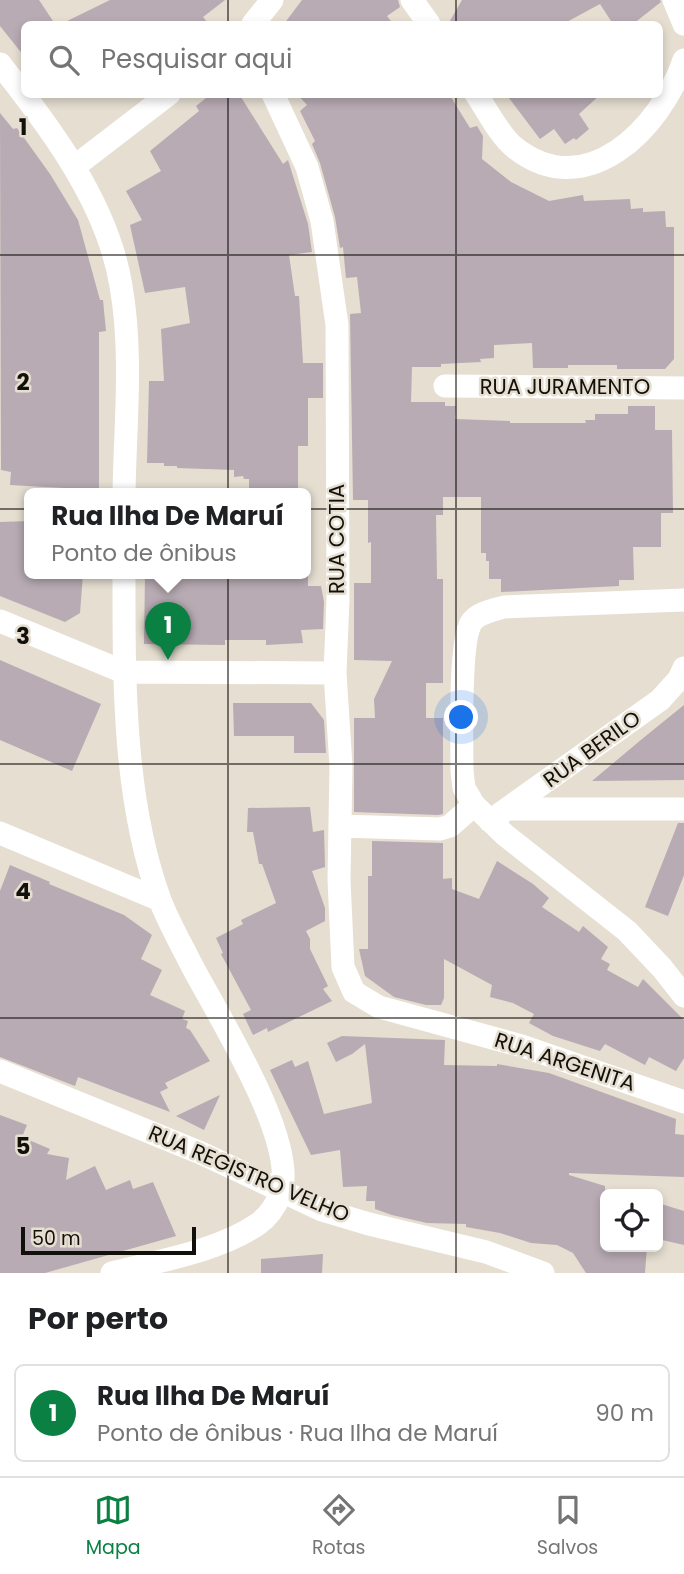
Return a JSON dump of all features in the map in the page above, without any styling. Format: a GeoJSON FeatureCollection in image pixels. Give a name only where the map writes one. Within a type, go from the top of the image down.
{"type":"FeatureCollection","features":[{"type":"Feature","properties":{"kind":"street"},"geometry":{"type":"LineString","coordinates":[[255,21],[272,0]]}},
{"type":"Feature","properties":{"kind":"street"},"geometry":{"type":"LineString","coordinates":[[412,0],[427,21]]}},
{"type":"Feature","properties":{"kind":"street"},"geometry":{"type":"LineString","coordinates":[[674,0],[684,24]]}},
{"type":"Feature","properties":{"kind":"street"},"geometry":{"type":"LineString","coordinates":[[479,98],[512,146],[534,161],[556,168],[582,167],[613,155],[642,130],[667,98],[684,60]]}},
{"type":"Feature","properties":{"kind":"street"},"geometry":{"type":"LineString","coordinates":[[0,64],[21,93]]}},
{"type":"Feature","properties":{"kind":"street"},"geometry":{"type":"LineString","coordinates":[[24,98],[74,167],[107,234],[121,285],[127,344],[124,488]]}},
{"type":"Feature","properties":{"kind":"street"},"geometry":{"type":"LineString","coordinates":[[74,167],[164,98]]}},
{"type":"Feature","properties":{"kind":"street","name":"RUA COTIA"},"geometry":{"type":"LineString","coordinates":[[275,98],[307,167],[322,221],[337,325],[338,600],[335,673],[341,766],[339,880],[343,967],[354,992]]}},
{"type":"Feature","properties":{"kind":"street","name":"RUA JURAMENTO"},"geometry":{"type":"LineString","coordinates":[[445,386],[684,388]]}},
{"type":"Feature","properties":{"kind":"street"},"geometry":{"type":"LineString","coordinates":[[112,1273],[211,1246],[259,1224],[273,1210],[281,1192],[283,1177],[281,1155],[269,1115],[160,900],[140,829],[127,726],[124,579]]}},
{"type":"Feature","properties":{"kind":"street"},"geometry":{"type":"LineString","coordinates":[[684,600],[505,607],[487,611],[471,622],[464,643],[462,771],[464,788],[474,805],[500,815],[627,931],[684,996]]}},
{"type":"Feature","properties":{"kind":"street"},"geometry":{"type":"LineString","coordinates":[[0,621],[124,672],[335,673]]}},
{"type":"Feature","properties":{"kind":"street","name":"RUA BERILO"},"geometry":{"type":"LineString","coordinates":[[500,815],[660,700],[679,679],[684,667]]}},
{"type":"Feature","properties":{"kind":"street"},"geometry":{"type":"LineString","coordinates":[[340,826],[440,829],[450,826],[474,805]]}},
{"type":"Feature","properties":{"kind":"street"},"geometry":{"type":"LineString","coordinates":[[500,815],[684,809]]}},
{"type":"Feature","properties":{"kind":"street"},"geometry":{"type":"LineString","coordinates":[[0,833],[160,900]]}},
{"type":"Feature","properties":{"kind":"street","name":"RUA ARGENITA"},"geometry":{"type":"LineString","coordinates":[[354,992],[379,1007],[522,1046],[684,1102]]}},
{"type":"Feature","properties":{"kind":"street","name":"RUA REGISTRO VELHO"},"geometry":{"type":"LineString","coordinates":[[0,1071],[201,1153],[281,1192],[346,1217],[486,1252],[543,1273]]}},
{"type":"Feature","properties":{"kind":"building"},"geometry":{"type":"Polygon","coordinates":[[[0,0],[39,0],[53,21],[21,21],[21,52],[0,26],[0,0]]]}},
{"type":"Feature","properties":{"kind":"building"},"geometry":{"type":"Polygon","coordinates":[[[110,0],[225,0],[203,17],[206,21],[67,21],[110,0]]]}},
{"type":"Feature","properties":{"kind":"building"},"geometry":{"type":"Polygon","coordinates":[[[302,0],[398,0],[400,7],[387,16],[391,21],[286,21],[302,0]]]}},
{"type":"Feature","properties":{"kind":"building"},"geometry":{"type":"Polygon","coordinates":[[[462,0],[661,2],[637,21],[611,21],[600,4],[569,21],[450,21],[462,0]]]}},
{"type":"Feature","properties":{"kind":"building"},"geometry":{"type":"Polygon","coordinates":[[[206,98],[242,98],[283,164],[288,160],[308,224],[312,252],[289,255],[295,296],[299,296],[303,363],[323,363],[323,398],[308,398],[308,446],[298,446],[298,488],[249,488],[249,479],[244,479],[243,476],[234,477],[234,470],[177,468],[164,466],[164,463],[147,463],[149,381],[164,381],[161,329],[190,323],[185,287],[145,293],[130,225],[142,220],[126,191],[161,171],[150,151],[199,111],[196,106],[206,98]]]}},
{"type":"Feature","properties":{"kind":"building"},"geometry":{"type":"Polygon","coordinates":[[[301,98],[451,98],[470,128],[477,126],[483,136],[482,159],[511,182],[549,201],[583,195],[584,201],[630,199],[631,209],[643,208],[643,212],[665,211],[666,227],[674,227],[674,359],[665,369],[617,369],[617,365],[533,368],[532,343],[494,345],[494,358],[480,359],[481,362],[412,367],[411,402],[445,402],[445,406],[456,406],[455,419],[510,423],[586,423],[585,420],[595,420],[595,414],[628,414],[628,406],[655,406],[655,430],[672,430],[673,513],[661,513],[661,547],[633,547],[634,580],[619,580],[619,586],[501,592],[501,579],[489,579],[489,561],[486,561],[486,553],[481,553],[481,497],[443,497],[443,515],[436,515],[437,579],[443,579],[443,683],[426,683],[426,718],[443,718],[443,814],[438,815],[354,812],[354,718],[375,718],[374,699],[392,661],[354,660],[354,583],[371,583],[368,500],[353,500],[350,314],[361,313],[357,277],[346,278],[343,247],[340,248],[335,217],[312,144],[315,141],[300,111],[307,105],[301,98]]]}},
{"type":"Feature","properties":{"kind":"building"},"geometry":{"type":"Polygon","coordinates":[[[509,98],[597,98],[579,114],[589,129],[576,140],[574,138],[565,144],[554,129],[540,139],[509,98]]]}},
{"type":"Feature","properties":{"kind":"building"},"geometry":{"type":"Polygon","coordinates":[[[0,113],[13,129],[17,128],[78,220],[100,300],[103,300],[106,331],[99,332],[99,488],[10,485],[11,472],[1,470],[0,113]]]}},
{"type":"Feature","properties":{"kind":"building"},"geometry":{"type":"Polygon","coordinates":[[[24,521],[24,579],[83,579],[80,613],[65,622],[0,596],[0,522],[24,521]]]}},
{"type":"Feature","properties":{"kind":"building"},"geometry":{"type":"Polygon","coordinates":[[[145,579],[308,579],[308,586],[321,586],[324,602],[323,629],[301,630],[303,643],[266,645],[266,640],[225,640],[225,645],[144,644],[145,579]]]}},
{"type":"Feature","properties":{"kind":"building"},"geometry":{"type":"Polygon","coordinates":[[[0,660],[101,704],[72,771],[0,740],[0,660]]]}},
{"type":"Feature","properties":{"kind":"building"},"geometry":{"type":"Polygon","coordinates":[[[233,703],[311,703],[324,720],[326,753],[294,753],[294,736],[234,736],[233,703]]]}},
{"type":"Feature","properties":{"kind":"building"},"geometry":{"type":"Polygon","coordinates":[[[684,705],[684,780],[592,781],[642,739],[684,705]]]}},
{"type":"Feature","properties":{"kind":"building"},"geometry":{"type":"Polygon","coordinates":[[[310,807],[313,832],[324,830],[325,867],[312,871],[325,908],[325,921],[306,931],[310,939],[310,949],[328,986],[323,989],[332,1001],[268,1032],[267,1028],[253,1035],[243,1014],[251,1010],[221,954],[223,953],[216,938],[243,924],[241,920],[276,903],[262,864],[259,864],[253,832],[247,832],[248,808],[310,807]]]}},
{"type":"Feature","properties":{"kind":"building"},"geometry":{"type":"Polygon","coordinates":[[[678,823],[684,823],[684,875],[668,916],[645,907],[678,823]]]}},
{"type":"Feature","properties":{"kind":"building"},"geometry":{"type":"Polygon","coordinates":[[[372,841],[443,843],[443,879],[452,878],[452,889],[479,899],[497,861],[533,884],[549,898],[542,907],[579,932],[583,926],[608,947],[601,959],[610,964],[607,970],[638,987],[643,979],[684,1020],[684,1058],[676,1071],[649,1057],[645,1065],[605,1044],[600,1051],[553,1036],[529,1023],[534,1014],[513,1003],[490,997],[492,985],[444,959],[444,998],[441,1005],[426,1005],[394,997],[365,976],[359,949],[368,949],[368,876],[372,876],[372,841]]]}},
{"type":"Feature","properties":{"kind":"building"},"geometry":{"type":"Polygon","coordinates":[[[10,865],[124,915],[152,935],[141,959],[162,970],[150,995],[185,1011],[182,1019],[188,1021],[186,1028],[210,1061],[165,1083],[168,1088],[160,1092],[170,1112],[78,1077],[75,1086],[0,1057],[0,891],[10,865]]]}},
{"type":"Feature","properties":{"kind":"building"},"geometry":{"type":"Polygon","coordinates":[[[342,1036],[445,1040],[444,1065],[497,1064],[549,1073],[676,1119],[675,1134],[684,1135],[684,1177],[569,1173],[605,1186],[605,1189],[600,1189],[600,1252],[647,1252],[645,1273],[586,1273],[573,1253],[557,1245],[531,1243],[500,1233],[466,1227],[466,1224],[427,1223],[392,1215],[375,1209],[375,1201],[366,1201],[367,1186],[343,1187],[340,1150],[311,1155],[270,1070],[292,1060],[295,1067],[308,1061],[324,1114],[372,1103],[365,1044],[336,1062],[327,1043],[342,1036]]]}},
{"type":"Feature","properties":{"kind":"building"},"geometry":{"type":"Polygon","coordinates":[[[220,1095],[204,1130],[176,1116],[220,1095]]]}},
{"type":"Feature","properties":{"kind":"building"},"geometry":{"type":"Polygon","coordinates":[[[0,1115],[27,1125],[22,1137],[50,1149],[47,1154],[69,1158],[66,1180],[95,1166],[106,1190],[130,1180],[133,1189],[153,1182],[176,1236],[45,1273],[0,1273],[0,1115]]]}},
{"type":"Feature","properties":{"kind":"building"},"geometry":{"type":"Polygon","coordinates":[[[663,1205],[684,1211],[684,1245],[663,1240],[663,1205]]]}},
{"type":"Feature","properties":{"kind":"building"},"geometry":{"type":"Polygon","coordinates":[[[323,1254],[322,1273],[261,1273],[261,1259],[323,1254]]]}},
{"type":"Feature","properties":{"kind":"place","name":"Rua Ilha De Maruí"},"geometry":{"type":"Point","coordinates":[168,660]}}]}
